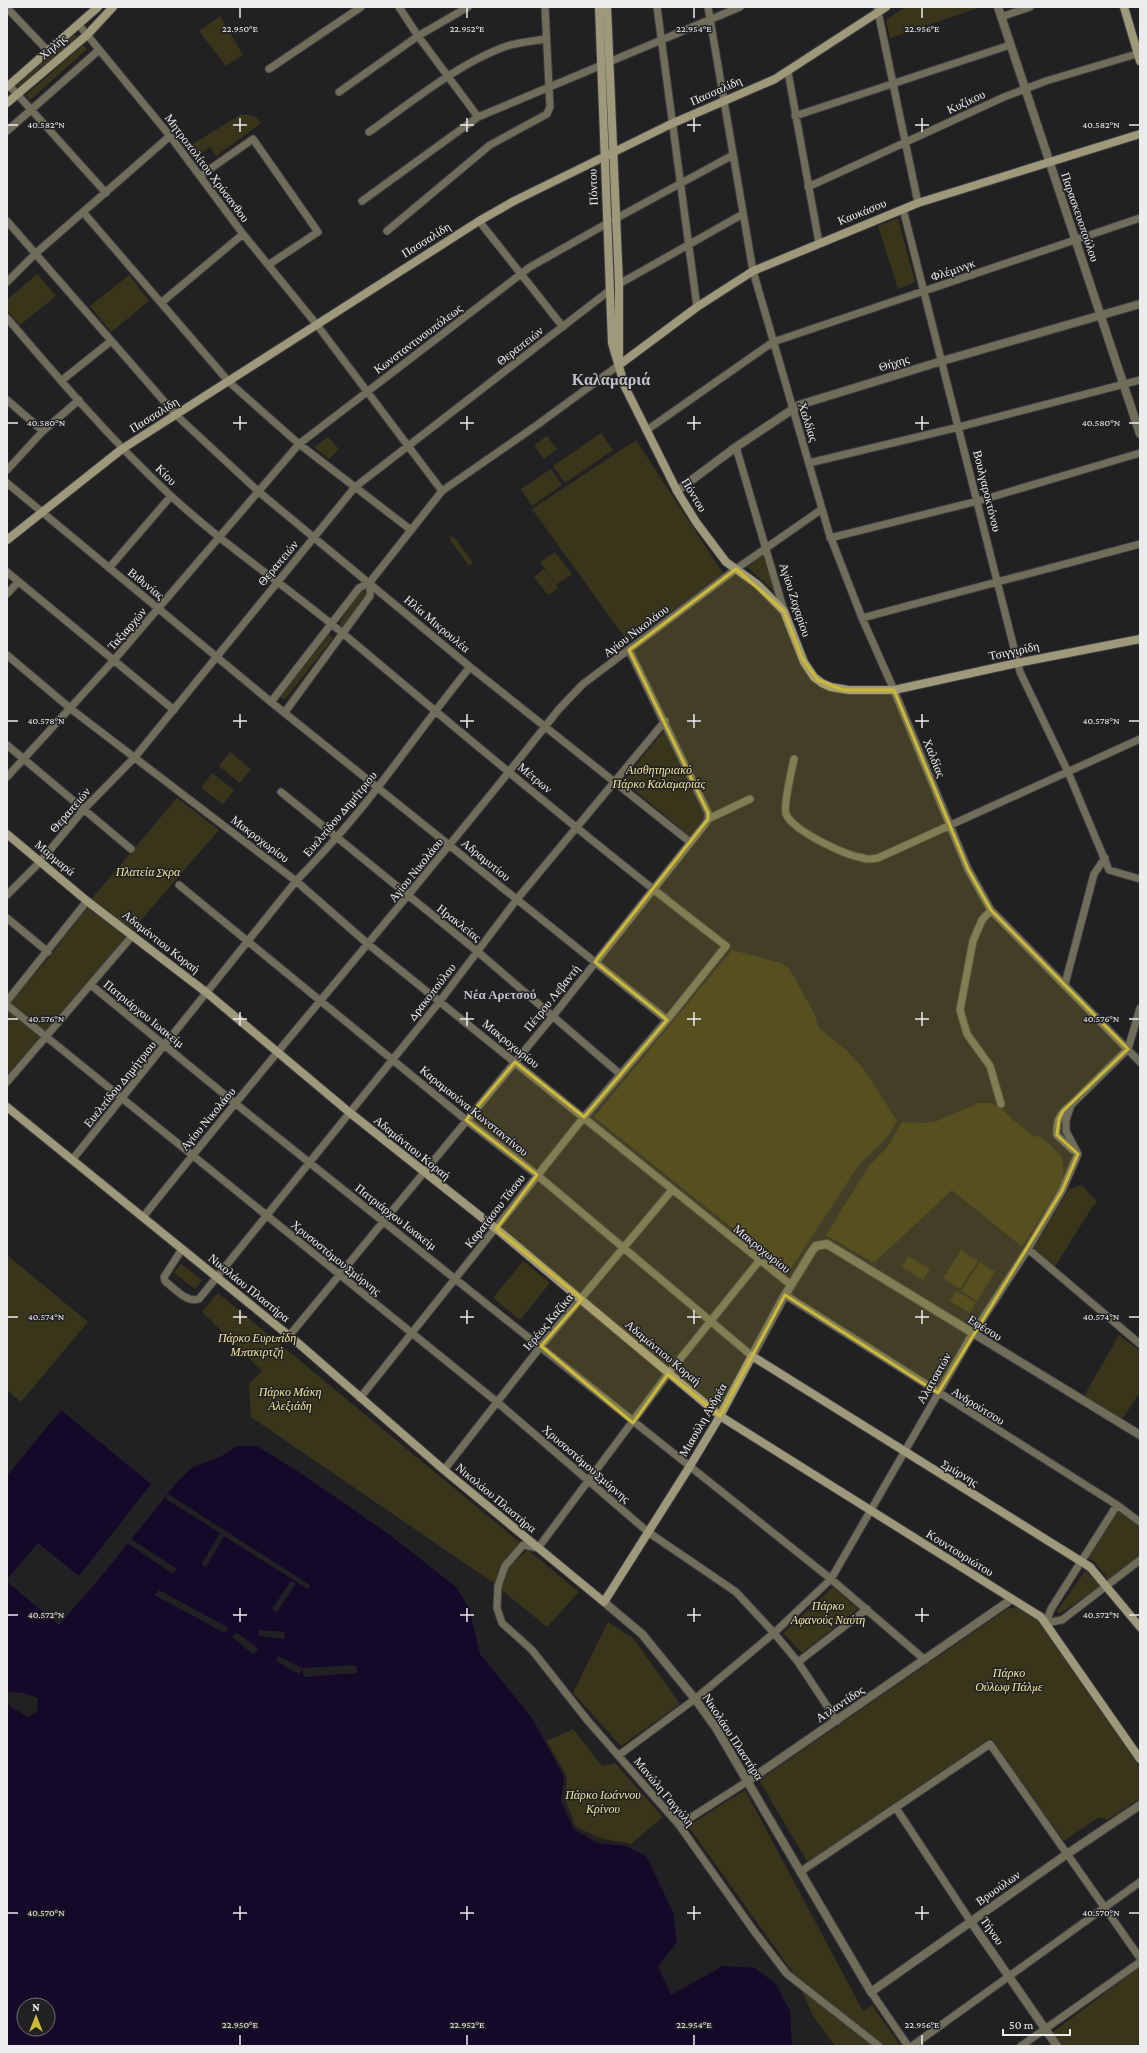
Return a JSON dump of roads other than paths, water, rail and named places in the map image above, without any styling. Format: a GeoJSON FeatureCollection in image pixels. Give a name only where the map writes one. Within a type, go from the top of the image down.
{"type":"FeatureCollection","features":[{"type":"Feature","properties":{"kind":"main road","name":"Χηλής"},"geometry":{"type":"LineString","coordinates":[[8,86],[98,7]]}},
{"type":"Feature","properties":{"kind":"main road","name":"Χηλής"},"geometry":{"type":"LineString","coordinates":[[7,103],[86,35],[113,7]]}},
{"type":"Feature","properties":{"kind":"main road","name":"Πόντου"},"geometry":{"type":"LineString","coordinates":[[599,7],[606,64],[616,219],[619,284],[619,365]]}},
{"type":"Feature","properties":{"kind":"main road","name":"Πόντου"},"geometry":{"type":"LineString","coordinates":[[607,7],[603,157],[612,343],[625,387],[677,491],[718,553],[736,570],[757,584],[784,611]]}},
{"type":"Feature","properties":{"kind":"main road","name":"Πασσαλίδη"},"geometry":{"type":"LineString","coordinates":[[7,540],[122,449],[479,221],[514,201],[612,152],[788,72],[877,10],[886,7]]}},
{"type":"Feature","properties":{"kind":"main road"},"geometry":{"type":"LineString","coordinates":[[1124,7],[1139,56]]}},
{"type":"Feature","properties":{"kind":"main road","name":"Καυκάσου"},"geometry":{"type":"LineString","coordinates":[[619,365],[697,307],[753,271],[918,203],[1048,161],[1140,134]]}},
{"type":"Feature","properties":{"kind":"main road","name":"Αγίου Ζαχαρίου"},"geometry":{"type":"LineString","coordinates":[[784,611],[804,662],[811,673],[822,683],[843,690],[894,690]]}},
{"type":"Feature","properties":{"kind":"main road","name":"Τσιγγιρίδη"},"geometry":{"type":"LineString","coordinates":[[894,690],[1017,663],[1140,639]]}},
{"type":"Feature","properties":{"kind":"main road","name":"Μαρμαρά"},"geometry":{"type":"LineString","coordinates":[[7,834],[87,901]]}},
{"type":"Feature","properties":{"kind":"main road","name":"Αδαμάντιου Κοραή"},"geometry":{"type":"LineString","coordinates":[[87,901],[207,993],[349,1112],[582,1299],[668,1374],[720,1416]]}},
{"type":"Feature","properties":{"kind":"main road","name":"Νικολάου Πλαστήρα"},"geometry":{"type":"LineString","coordinates":[[7,1107],[289,1336],[444,1470],[604,1602]]}},
{"type":"Feature","properties":{"kind":"main road","name":"Μιαούλη Ανδρέα"},"geometry":{"type":"LineString","coordinates":[[604,1602],[690,1466],[720,1416],[752,1356]]}},
{"type":"Feature","properties":{"kind":"main road","name":"Σμύρνης"},"geometry":{"type":"LineString","coordinates":[[752,1356],[1081,1561],[1096,1573],[1140,1627]]}},
{"type":"Feature","properties":{"kind":"main road","name":"Κουντουριώτου"},"geometry":{"type":"LineString","coordinates":[[720,1416],[871,1512],[1033,1611],[1046,1623],[1140,1759]]}},
{"type":"Feature","properties":{"kind":"street"},"geometry":{"type":"LineString","coordinates":[[269,69],[361,7]]}},
{"type":"Feature","properties":{"kind":"street"},"geometry":{"type":"LineString","coordinates":[[399,7],[418,36],[478,117]]}},
{"type":"Feature","properties":{"kind":"street"},"geometry":{"type":"LineString","coordinates":[[339,92],[418,36],[468,7]]}},
{"type":"Feature","properties":{"kind":"street"},"geometry":{"type":"LineString","coordinates":[[387,231],[490,145],[546,114],[550,106],[545,7]]}},
{"type":"Feature","properties":{"kind":"street"},"geometry":{"type":"LineString","coordinates":[[657,7],[671,124],[697,307]]}},
{"type":"Feature","properties":{"kind":"street","name":"Χαλδίας"},"geometry":{"type":"LineString","coordinates":[[708,7],[753,271],[830,538],[862,618],[894,690],[968,869],[991,910],[1140,1062]]}},
{"type":"Feature","properties":{"kind":"street"},"geometry":{"type":"LineString","coordinates":[[362,201],[478,117],[606,64],[710,18],[740,7]]}},
{"type":"Feature","properties":{"kind":"street","name":"Παρασκευοπούλου"},"geometry":{"type":"LineString","coordinates":[[998,7],[1024,89],[1140,434]]}},
{"type":"Feature","properties":{"kind":"street"},"geometry":{"type":"LineString","coordinates":[[1001,17],[1030,7]]}},
{"type":"Feature","properties":{"kind":"street"},"geometry":{"type":"LineString","coordinates":[[7,8],[48,51]]}},
{"type":"Feature","properties":{"kind":"street"},"geometry":{"type":"LineString","coordinates":[[877,10],[918,203]]}},
{"type":"Feature","properties":{"kind":"street","name":"Μητροπολίτου Χρύσανθου"},"geometry":{"type":"LineString","coordinates":[[79,25],[170,136],[243,234],[317,325],[442,491]]}},
{"type":"Feature","properties":{"kind":"street"},"geometry":{"type":"LineString","coordinates":[[369,132],[448,76],[506,46],[546,39]]}},
{"type":"Feature","properties":{"kind":"street"},"geometry":{"type":"LineString","coordinates":[[795,116],[1010,45]]}},
{"type":"Feature","properties":{"kind":"street"},"geometry":{"type":"LineString","coordinates":[[7,131],[99,50]]}},
{"type":"Feature","properties":{"kind":"street","name":"Κυζίκου"},"geometry":{"type":"LineString","coordinates":[[808,186],[905,144],[1024,89],[1139,56]]}},
{"type":"Feature","properties":{"kind":"street"},"geometry":{"type":"LineString","coordinates":[[788,72],[819,243]]}},
{"type":"Feature","properties":{"kind":"street"},"geometry":{"type":"LineString","coordinates":[[8,86],[31,109],[106,193]]}},
{"type":"Feature","properties":{"kind":"street"},"geometry":{"type":"LineString","coordinates":[[7,282],[35,254],[170,136]]}},
{"type":"Feature","properties":{"kind":"street"},"geometry":{"type":"LineString","coordinates":[[200,176],[253,138],[318,232],[268,265]]}},
{"type":"Feature","properties":{"kind":"street"},"geometry":{"type":"LineString","coordinates":[[616,219],[733,155]]}},
{"type":"Feature","properties":{"kind":"street","name":"Βουλγαροκτόνου"},"geometry":{"type":"LineString","coordinates":[[903,209],[978,500],[1017,663],[1026,688],[1068,772],[1112,872],[1140,879]]}},
{"type":"Feature","properties":{"kind":"street"},"geometry":{"type":"LineString","coordinates":[[83,212],[162,302],[229,382],[299,444],[411,530]]}},
{"type":"Feature","properties":{"kind":"street"},"geometry":{"type":"LineString","coordinates":[[619,284],[689,243],[743,214]]}},
{"type":"Feature","properties":{"kind":"street","name":"Φλέμινγκ"},"geometry":{"type":"LineString","coordinates":[[647,430],[773,342],[1140,218]]}},
{"type":"Feature","properties":{"kind":"street","name":"Ηλία Μικρουλέα"},"geometry":{"type":"LineString","coordinates":[[7,221],[176,415],[259,492],[313,538],[370,582],[470,667],[690,842]]}},
{"type":"Feature","properties":{"kind":"street"},"geometry":{"type":"LineString","coordinates":[[479,221],[563,327]]}},
{"type":"Feature","properties":{"kind":"street","name":"Κωνσταντινουπόλεως"},"geometry":{"type":"LineString","coordinates":[[259,492],[299,444],[366,392],[521,274],[606,224]]}},
{"type":"Feature","properties":{"kind":"street"},"geometry":{"type":"LineString","coordinates":[[162,302],[243,234]]}},
{"type":"Feature","properties":{"kind":"street","name":"Θεραπειών"},"geometry":{"type":"LineString","coordinates":[[7,895],[40,862],[84,809],[135,757],[355,487],[610,290]]}},
{"type":"Feature","properties":{"kind":"street","name":"Θήχης"},"geometry":{"type":"LineString","coordinates":[[677,491],[736,447],[799,405],[942,361],[1140,304]]}},
{"type":"Feature","properties":{"kind":"street","name":"Κίου"},"geometry":{"type":"LineString","coordinates":[[7,318],[122,449],[171,496],[220,538],[278,581],[332,625]]}},
{"type":"Feature","properties":{"kind":"street"},"geometry":{"type":"LineString","coordinates":[[61,381],[111,340]]}},
{"type":"Feature","properties":{"kind":"street"},"geometry":{"type":"LineString","coordinates":[[271,702],[332,625],[359,588],[370,582],[442,491],[537,425],[619,365]]}},
{"type":"Feature","properties":{"kind":"street"},"geometry":{"type":"LineString","coordinates":[[809,462],[959,427],[1140,380]]}},
{"type":"Feature","properties":{"kind":"street"},"geometry":{"type":"LineString","coordinates":[[7,400],[43,431]]}},
{"type":"Feature","properties":{"kind":"street"},"geometry":{"type":"LineString","coordinates":[[7,470],[43,431],[79,400]]}},
{"type":"Feature","properties":{"kind":"street","name":"Αγίου Ζαχαρίου"},"geometry":{"type":"LineString","coordinates":[[736,447],[784,611]]}},
{"type":"Feature","properties":{"kind":"street"},"geometry":{"type":"LineString","coordinates":[[830,538],[978,500],[1140,453]]}},
{"type":"Feature","properties":{"kind":"street","name":"Βιθυνίας"},"geometry":{"type":"LineString","coordinates":[[7,483],[271,702]]}},
{"type":"Feature","properties":{"kind":"street","name":"Ταξιαρχών"},"geometry":{"type":"LineString","coordinates":[[7,777],[114,660],[259,492]]}},
{"type":"Feature","properties":{"kind":"street"},"geometry":{"type":"LineString","coordinates":[[109,568],[171,496]]}},
{"type":"Feature","properties":{"kind":"street","name":"Αγίου Νικολάου"},"geometry":{"type":"LineString","coordinates":[[143,1217],[192,1155],[408,897],[545,727],[582,684],[736,570],[822,509]]}},
{"type":"Feature","properties":{"kind":"street"},"geometry":{"type":"LineString","coordinates":[[862,618],[1140,544]]}},
{"type":"Feature","properties":{"kind":"street"},"geometry":{"type":"LineString","coordinates":[[7,572],[174,710]]}},
{"type":"Feature","properties":{"kind":"street"},"geometry":{"type":"LineString","coordinates":[[7,594],[18,582]]}},
{"type":"Feature","properties":{"kind":"street"},"geometry":{"type":"LineString","coordinates":[[285,712],[344,634],[370,596],[370,582]]}},
{"type":"Feature","properties":{"kind":"street","name":"Μέτρων"},"geometry":{"type":"LineString","coordinates":[[332,625],[434,711],[578,827],[653,890],[726,946]]}},
{"type":"Feature","properties":{"kind":"street"},"geometry":{"type":"LineString","coordinates":[[629,650],[708,813],[708,819]]}},
{"type":"Feature","properties":{"kind":"street","name":"Μακροχωρίου"},"geometry":{"type":"LineString","coordinates":[[7,655],[70,709],[296,881],[368,944],[584,1117],[759,1261],[791,1285]]}},
{"type":"Feature","properties":{"kind":"street","name":"Ευελπίδου Δημήτριου"},"geometry":{"type":"LineString","coordinates":[[72,1160],[166,1045],[296,881],[336,839],[378,788],[434,711],[470,667]]}},
{"type":"Feature","properties":{"kind":"street","name":"Αδραμυτίου"},"geometry":{"type":"LineString","coordinates":[[271,702],[667,1020]]}},
{"type":"Feature","properties":{"kind":"street","name":"Δρακοπούλου"},"geometry":{"type":"LineString","coordinates":[[182,1249],[165,1274],[165,1281],[188,1299],[198,1299],[267,1216],[349,1112],[440,1001],[517,899],[664,721]]}},
{"type":"Feature","properties":{"kind":"street"},"geometry":{"type":"LineString","coordinates":[[794,759],[786,813],[800,829],[827,844],[861,858],[869,859],[878,858],[1140,739]]}},
{"type":"Feature","properties":{"kind":"street"},"geometry":{"type":"LineString","coordinates":[[7,745],[131,849]]}},
{"type":"Feature","properties":{"kind":"street","name":"Ηρακλείας"},"geometry":{"type":"LineString","coordinates":[[281,792],[336,839],[478,952],[620,1074]]}},
{"type":"Feature","properties":{"kind":"street","name":"Πέτρου Λεβαντή"},"geometry":{"type":"LineString","coordinates":[[289,1336],[553,1016],[708,819],[750,799]]}},
{"type":"Feature","properties":{"kind":"street"},"geometry":{"type":"LineString","coordinates":[[1065,984],[1094,874],[1105,858]]}},
{"type":"Feature","properties":{"kind":"street","name":"Καραμαούνα Κωνσταντίνου"},"geometry":{"type":"LineString","coordinates":[[179,885],[466,1120],[537,1175],[752,1356]]}},
{"type":"Feature","properties":{"kind":"street"},"geometry":{"type":"LineString","coordinates":[[7,1001],[48,952],[87,901]]}},
{"type":"Feature","properties":{"kind":"street"},"geometry":{"type":"LineString","coordinates":[[991,910],[982,920],[973,941],[960,1010],[967,1034],[990,1066],[1001,1104]]}},
{"type":"Feature","properties":{"kind":"street"},"geometry":{"type":"LineString","coordinates":[[7,918],[48,952]]}},
{"type":"Feature","properties":{"kind":"street"},"geometry":{"type":"LineString","coordinates":[[7,1082],[133,935]]}},
{"type":"Feature","properties":{"kind":"street","name":"Καρατάσου Τάσου"},"geometry":{"type":"LineString","coordinates":[[360,1398],[411,1332],[496,1229],[537,1175],[620,1074],[667,1020],[726,946]]}},
{"type":"Feature","properties":{"kind":"street","name":"Πατριάρχου Ιωακείμ"},"geometry":{"type":"LineString","coordinates":[[91,985],[309,1163],[456,1278],[541,1346],[633,1423],[690,1466],[867,1609],[925,1660]]}},
{"type":"Feature","properties":{"kind":"street","name":"Χρυσοστόμου Σμύρνης"},"geometry":{"type":"LineString","coordinates":[[7,1005],[497,1402],[648,1532],[736,1592],[774,1633],[798,1662],[837,1721]]}},
{"type":"Feature","properties":{"kind":"street"},"geometry":{"type":"LineString","coordinates":[[1128,1049],[1140,1008]]}},
{"type":"Feature","properties":{"kind":"street","name":"Αλατσατών"},"geometry":{"type":"LineString","coordinates":[[619,1755],[695,1699],[774,1633],[831,1580],[972,1334],[1028,1249],[1062,1191],[1078,1154],[1057,1135],[1059,1119],[1063,1111],[1128,1049]]}},
{"type":"Feature","properties":{"kind":"street","name":"Ιερέως Καζίκα"},"geometry":{"type":"LineString","coordinates":[[444,1470],[541,1346],[625,1249],[672,1190]]}},
{"type":"Feature","properties":{"kind":"street","name":"Εφέσου"},"geometry":{"type":"LineString","coordinates":[[816,1246],[827,1244],[972,1334],[1140,1435]]}},
{"type":"Feature","properties":{"kind":"street","name":"Μιαούλη Ανδρέα"},"geometry":{"type":"LineString","coordinates":[[752,1356],[785,1295],[816,1246]]}},
{"type":"Feature","properties":{"kind":"street"},"geometry":{"type":"LineString","coordinates":[[1028,1249],[1140,1344]]}},
{"type":"Feature","properties":{"kind":"street"},"geometry":{"type":"LineString","coordinates":[[538,1548],[588,1480],[633,1423],[668,1374],[759,1261]]}},
{"type":"Feature","properties":{"kind":"street","name":"Ανδρούτσου"},"geometry":{"type":"LineString","coordinates":[[785,1295],[1139,1519]]}},
{"type":"Feature","properties":{"kind":"street"},"geometry":{"type":"LineString","coordinates":[[1117,1505],[1048,1613],[1046,1623],[1062,1620],[1140,1560]]}},
{"type":"Feature","properties":{"kind":"street","name":"Μανώλη Γαγγύλη"},"geometry":{"type":"LineString","coordinates":[[538,1548],[523,1545],[505,1566],[498,1586],[498,1614],[502,1623],[532,1650],[588,1721],[679,1825],[754,1931],[787,1974],[879,2046]]}},
{"type":"Feature","properties":{"kind":"street","name":"Ατλαντίδος"},"geometry":{"type":"LineString","coordinates":[[679,1825],[837,1721],[1012,1599]]}},
{"type":"Feature","properties":{"kind":"street","name":"Νικολάου Πλαστήρα"},"geometry":{"type":"LineString","coordinates":[[604,1602],[642,1634],[695,1699],[716,1728],[871,1992]]}},
{"type":"Feature","properties":{"kind":"street"},"geometry":{"type":"LineString","coordinates":[[798,1662],[867,1609]]}},
{"type":"Feature","properties":{"kind":"street"},"geometry":{"type":"LineString","coordinates":[[800,1872],[990,1744],[1140,1958]]}},
{"type":"Feature","properties":{"kind":"street","name":"Βρυούλων"},"geometry":{"type":"LineString","coordinates":[[871,1992],[1067,1854],[1140,1805]]}},
{"type":"Feature","properties":{"kind":"street","name":"Τήνου"},"geometry":{"type":"LineString","coordinates":[[896,1808],[971,1922],[1057,2046]]}},
{"type":"Feature","properties":{"kind":"street"},"geometry":{"type":"LineString","coordinates":[[912,2046],[1008,1975],[1140,1882]]}},
{"type":"Feature","properties":{"kind":"street"},"geometry":{"type":"LineString","coordinates":[[1021,2046],[1140,1962]]}},
{"type":"Feature","properties":{"kind":"street"},"geometry":{"type":"LineString","coordinates":[[871,1992],[908,2046]]}},
{"type":"Feature","properties":{"kind":"district","name":"Καλαμαριά"},"geometry":{"type":"Point","coordinates":[611,379]}},
{"type":"Feature","properties":{"kind":"district","name":"Νέα Αρετσού"},"geometry":{"type":"Point","coordinates":[500,994]}},
{"type":"Feature","properties":{"kind":"park label","name":"Αισθητηριακό Πάρκο Καλαμαριάς"},"geometry":{"type":"Point","coordinates":[659,777]}},
{"type":"Feature","properties":{"kind":"park label","name":"Πλατεία Σκρα"},"geometry":{"type":"Point","coordinates":[148,872]}},
{"type":"Feature","properties":{"kind":"park label","name":"Πάρκο Ευριπίδη Μπακιρτζή"},"geometry":{"type":"Point","coordinates":[257,1345]}},
{"type":"Feature","properties":{"kind":"park label","name":"Πάρκο Μάκη Αλεξιάδη"},"geometry":{"type":"Point","coordinates":[290,1399]}},
{"type":"Feature","properties":{"kind":"park label","name":"Πάρκο Αφανούς Ναύτη"},"geometry":{"type":"Point","coordinates":[828,1613]}},
{"type":"Feature","properties":{"kind":"park label","name":"Πάρκο Ούλωφ Πάλμε"},"geometry":{"type":"Point","coordinates":[1009,1680]}},
{"type":"Feature","properties":{"kind":"park label","name":"Πάρκο Ιωάννου Κρίνου"},"geometry":{"type":"Point","coordinates":[603,1802]}}]}
